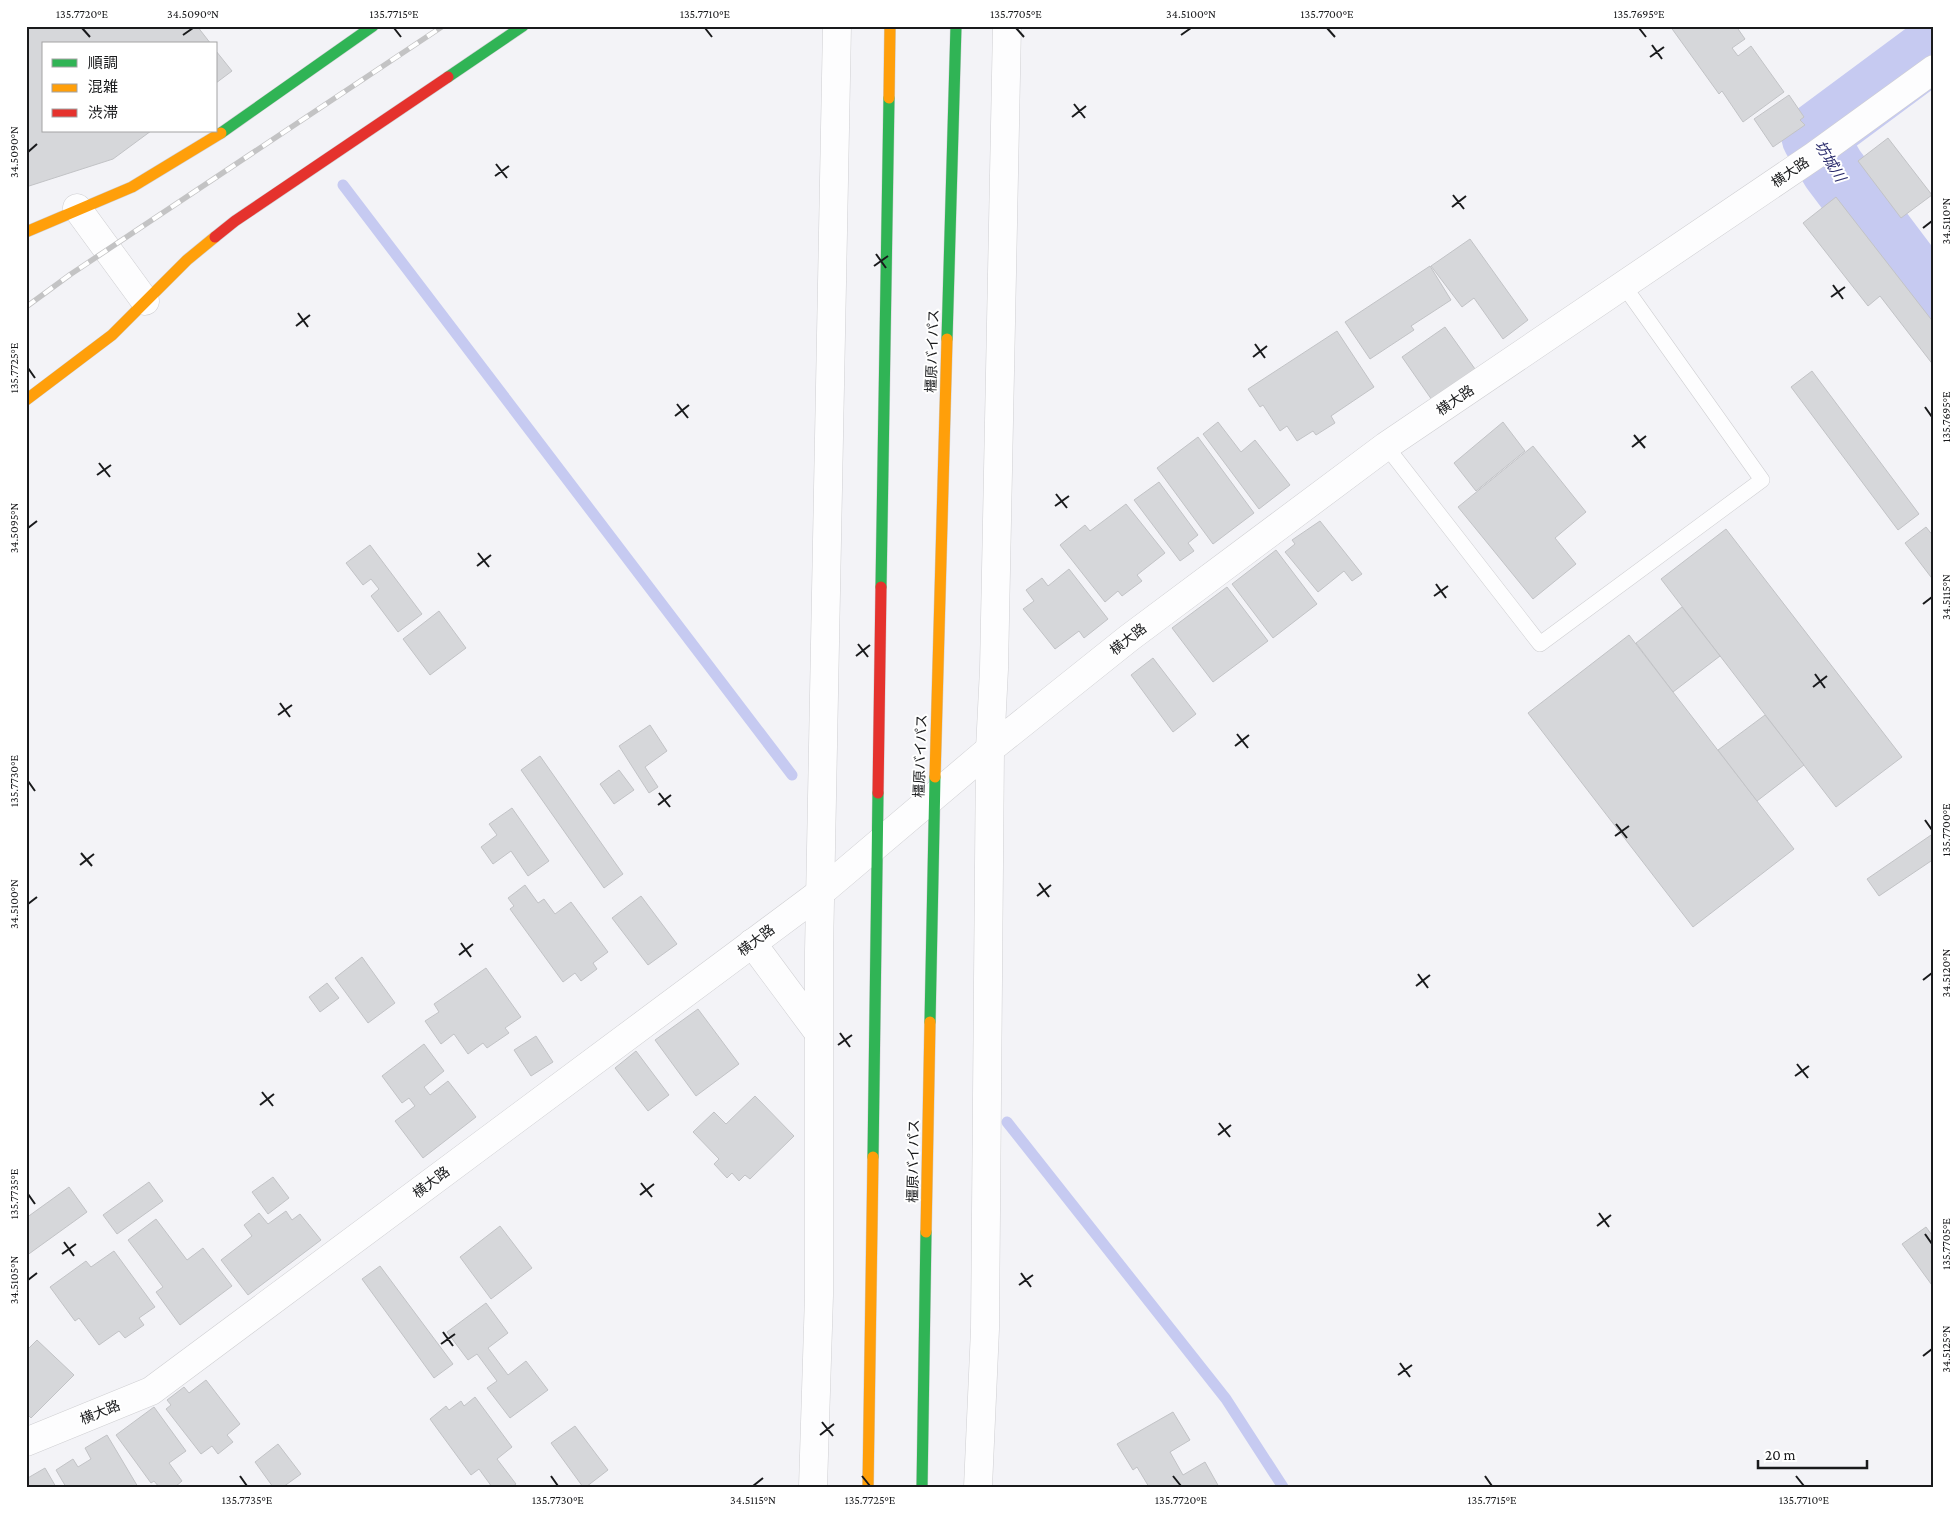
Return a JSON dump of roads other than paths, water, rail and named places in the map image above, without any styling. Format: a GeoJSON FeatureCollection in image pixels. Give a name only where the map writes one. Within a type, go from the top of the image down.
{"type":"FeatureCollection","features":[{"type":"Feature","properties":{"kind":"main road"},"geometry":{"type":"LineString","coordinates":[[26,232],[47,220],[108,198],[145,180],[182,158],[373,26]]}},
{"type":"Feature","properties":{"kind":"main road"},"geometry":{"type":"LineString","coordinates":[[26,400],[112,335],[187,260],[235,222],[524,26]]}},
{"type":"Feature","properties":{"kind":"main road"},"geometry":{"type":"LineString","coordinates":[[868,1487],[878,844],[879,574],[890,26]]}},
{"type":"Feature","properties":{"kind":"main road","name":"橿原バイパス"},"geometry":{"type":"LineString","coordinates":[[922,1487],[934,796],[956,26]]}},
{"type":"Feature","properties":{"kind":"street"},"geometry":{"type":"LineString","coordinates":[[813,1487],[819,1295],[818,1032],[837,26]]}},
{"type":"Feature","properties":{"kind":"street"},"geometry":{"type":"LineString","coordinates":[[978,1487],[985,1329],[990,749],[994,669],[1007,26]]}},
{"type":"Feature","properties":{"kind":"street","name":"横大路"},"geometry":{"type":"LineString","coordinates":[[26,1442],[151,1391],[820,893],[990,749],[1128,638],[1386,446],[1823,150],[1934,69]]}},
{"type":"Feature","properties":{"kind":"street"},"geometry":{"type":"LineString","coordinates":[[77,208],[145,301]]}},
{"type":"Feature","properties":{"kind":"street"},"geometry":{"type":"LineString","coordinates":[[752,943],[818,1032]]}},
{"type":"Feature","properties":{"kind":"lane"},"geometry":{"type":"LineString","coordinates":[[1386,446],[1540,644],[1762,480],[1624,286]]}},
{"type":"Feature","properties":{"kind":"waterway","name":"坊城川"},"geometry":{"type":"LineString","coordinates":[[1934,48],[1814,137],[1833,169],[1934,303]]}},
{"type":"Feature","properties":{"kind":"waterway"},"geometry":{"type":"LineString","coordinates":[[343,185],[792,775]]}},
{"type":"Feature","properties":{"kind":"waterway"},"geometry":{"type":"LineString","coordinates":[[1007,1122],[1226,1399],[1283,1487]]}},
{"type":"Feature","properties":{"kind":"railway"},"geometry":{"type":"LineString","coordinates":[[26,307],[71,274],[443,26]]}}]}
